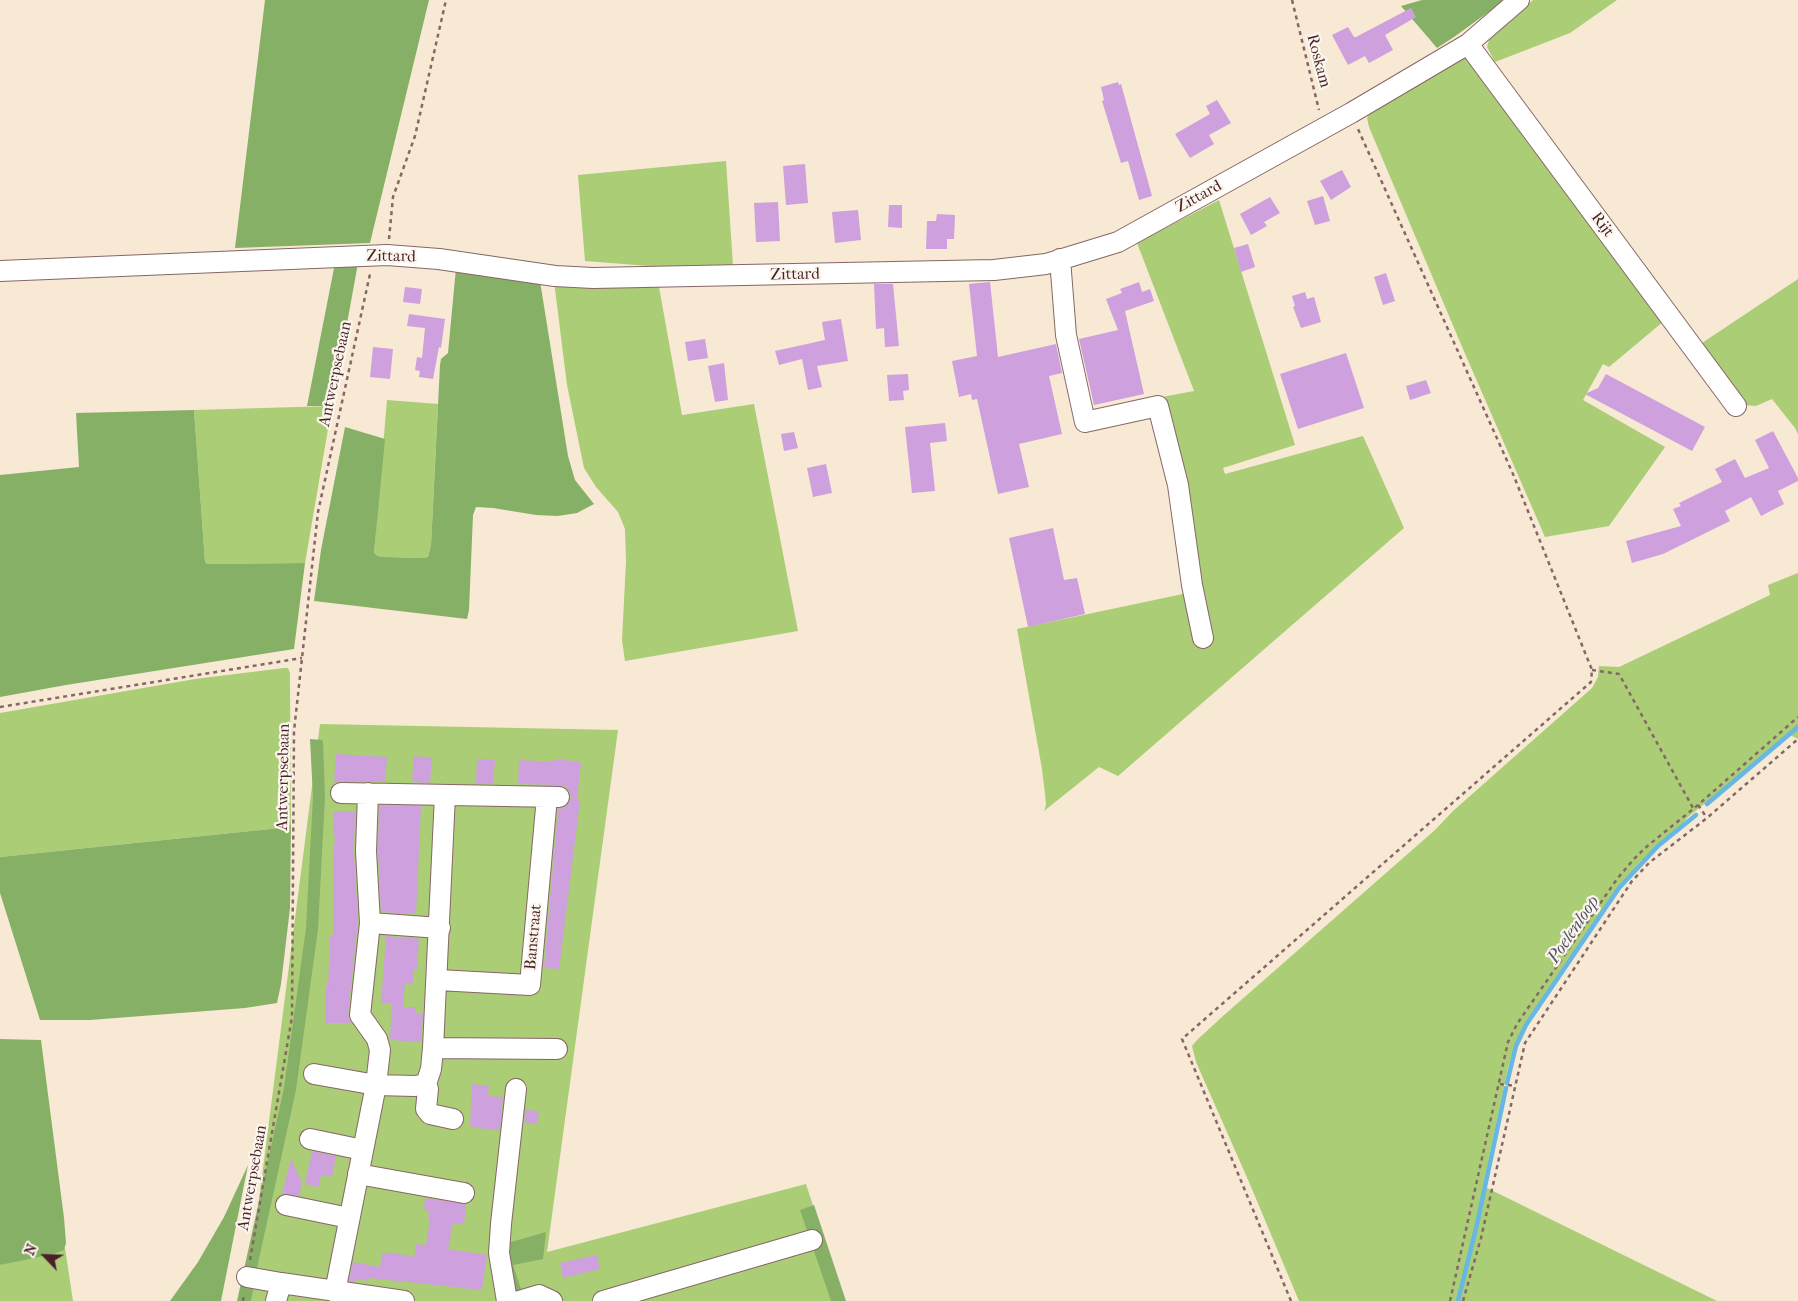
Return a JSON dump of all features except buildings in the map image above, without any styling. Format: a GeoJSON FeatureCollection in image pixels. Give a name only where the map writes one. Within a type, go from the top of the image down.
{"type":"FeatureCollection","features":[{"type":"Feature","properties":{"kind":"street","name":"Zittard"},"geometry":{"type":"LineString","coordinates":[[0,271],[380,256],[439,259],[555,276],[593,278],[994,270],[1046,264],[1118,242],[1351,113],[1468,44],[1519,0]]}},
{"type":"Feature","properties":{"kind":"street","name":"Rijt"},"geometry":{"type":"LineString","coordinates":[[1468,44],[1736,406]]}},
{"type":"Feature","properties":{"kind":"street"},"geometry":{"type":"LineString","coordinates":[[1060,259],[1066,335],[1085,422],[1158,406],[1178,485],[1192,585],[1203,638]]}},
{"type":"Feature","properties":{"kind":"street","name":"Banstraat"},"geometry":{"type":"LineString","coordinates":[[342,793],[554,797],[530,985],[438,980]]}},
{"type":"Feature","properties":{"kind":"street"},"geometry":{"type":"LineString","coordinates":[[335,1292],[376,1085],[380,1050],[377,1039],[360,1015],[370,923],[366,851],[368,793]]}},
{"type":"Feature","properties":{"kind":"street"},"geometry":{"type":"LineString","coordinates":[[445,795],[438,980],[431,1069],[426,1084],[428,1089],[426,1109],[430,1114],[453,1119]]}},
{"type":"Feature","properties":{"kind":"street"},"geometry":{"type":"LineString","coordinates":[[370,923],[440,928]]}},
{"type":"Feature","properties":{"kind":"street"},"geometry":{"type":"LineString","coordinates":[[433,1048],[557,1049]]}},
{"type":"Feature","properties":{"kind":"street"},"geometry":{"type":"LineString","coordinates":[[314,1074],[376,1085],[415,1086],[426,1084]]}},
{"type":"Feature","properties":{"kind":"street"},"geometry":{"type":"LineString","coordinates":[[507,1301],[499,1252],[516,1089]]}},
{"type":"Feature","properties":{"kind":"street"},"geometry":{"type":"LineString","coordinates":[[310,1139],[363,1150]]}},
{"type":"Feature","properties":{"kind":"street"},"geometry":{"type":"LineString","coordinates":[[358,1174],[464,1193]]}},
{"type":"Feature","properties":{"kind":"street"},"geometry":{"type":"LineString","coordinates":[[286,1205],[350,1218]]}},
{"type":"Feature","properties":{"kind":"street"},"geometry":{"type":"LineString","coordinates":[[603,1301],[812,1240]]}},
{"type":"Feature","properties":{"kind":"street"},"geometry":{"type":"LineString","coordinates":[[247,1277],[279,1292],[335,1292],[404,1301]]}},
{"type":"Feature","properties":{"kind":"street"},"geometry":{"type":"LineString","coordinates":[[519,1301],[539,1296],[552,1301]]}},
{"type":"Feature","properties":{"kind":"path","name":"Antwerpsebaan"},"geometry":{"type":"LineString","coordinates":[[243,1301],[292,1017],[294,731],[318,512],[393,196],[415,136],[446,0]]}},
{"type":"Feature","properties":{"kind":"path","name":"Roskam"},"geometry":{"type":"LineString","coordinates":[[1292,0],[1323,127]]}},
{"type":"Feature","properties":{"kind":"path"},"geometry":{"type":"LineString","coordinates":[[1291,1301],[1182,1039],[1591,682],[1592,670],[1513,474],[1351,113]]}},
{"type":"Feature","properties":{"kind":"path"},"geometry":{"type":"LineString","coordinates":[[0,707],[302,658]]}},
{"type":"Feature","properties":{"kind":"path"},"geometry":{"type":"LineString","coordinates":[[1592,670],[1619,674],[1693,808]]}},
{"type":"Feature","properties":{"kind":"path"},"geometry":{"type":"LineString","coordinates":[[1450,1301],[1508,1042],[1517,1024],[1617,879],[1645,848],[1698,805],[1798,717]]}},
{"type":"Feature","properties":{"kind":"path"},"geometry":{"type":"LineString","coordinates":[[1463,1301],[1481,1238],[1525,1044],[1632,881],[1650,862],[1707,818],[1798,738]]}},
{"type":"Feature","properties":{"kind":"path"},"geometry":{"type":"LineString","coordinates":[[1698,805],[1707,818]]}},
{"type":"Feature","properties":{"kind":"path"},"geometry":{"type":"LineString","coordinates":[[1500,1084],[1515,1086]]}},
{"type":"Feature","properties":{"kind":"green space"},"geometry":{"type":"Polygon","coordinates":[[[265,0],[429,0],[370,243],[235,248],[265,0]]]}},
{"type":"Feature","properties":{"kind":"green space"},"geometry":{"type":"Polygon","coordinates":[[[1422,0],[1505,0],[1437,48],[1401,6],[1422,0]]]}},
{"type":"Feature","properties":{"kind":"green space"},"geometry":{"type":"Polygon","coordinates":[[[1533,0],[1617,0],[1570,33],[1495,62],[1487,47],[1489,40],[1494,33],[1533,0]]]}},
{"type":"Feature","properties":{"kind":"green space"},"geometry":{"type":"Polygon","coordinates":[[[1462,57],[1469,60],[1664,321],[1609,367],[1603,364],[1583,400],[1665,447],[1609,526],[1545,537],[1369,127],[1367,118],[1372,110],[1462,57]]]}},
{"type":"Feature","properties":{"kind":"green space"},"geometry":{"type":"Polygon","coordinates":[[[726,161],[733,266],[649,266],[585,261],[578,175],[726,161]]]}},
{"type":"Feature","properties":{"kind":"green space"},"geometry":{"type":"Polygon","coordinates":[[[1219,200],[1295,445],[1223,468],[1225,474],[1363,436],[1404,528],[1118,776],[1099,767],[1044,811],[1046,805],[1042,769],[1017,629],[1197,591],[1183,491],[1162,397],[1194,391],[1137,243],[1219,200]]]}},
{"type":"Feature","properties":{"kind":"green space"},"geometry":{"type":"Polygon","coordinates":[[[335,263],[358,263],[332,406],[307,406],[335,263]]]}},
{"type":"Feature","properties":{"kind":"green space"},"geometry":{"type":"Polygon","coordinates":[[[456,268],[540,281],[568,456],[575,480],[594,504],[577,513],[558,516],[476,507],[473,515],[467,619],[314,601],[321,550],[345,427],[385,439],[374,553],[378,556],[387,557],[428,557],[431,545],[440,365],[441,359],[448,353],[456,268]]]}},
{"type":"Feature","properties":{"kind":"green space"},"geometry":{"type":"Polygon","coordinates":[[[1798,279],[1798,434],[1772,399],[1756,406],[1746,405],[1702,343],[1798,279]]]}},
{"type":"Feature","properties":{"kind":"green space"},"geometry":{"type":"Polygon","coordinates":[[[554,281],[659,287],[682,415],[754,404],[798,631],[625,661],[622,640],[626,562],[625,529],[618,512],[596,487],[584,468],[567,385],[554,281]]]}},
{"type":"Feature","properties":{"kind":"green space"},"geometry":{"type":"Polygon","coordinates":[[[387,400],[438,404],[431,545],[428,557],[387,557],[378,556],[374,553],[387,400]]]}},
{"type":"Feature","properties":{"kind":"green space"},"geometry":{"type":"Polygon","coordinates":[[[332,406],[305,563],[207,564],[205,562],[194,410],[332,406]]]}},
{"type":"Feature","properties":{"kind":"green space"},"geometry":{"type":"Polygon","coordinates":[[[194,410],[205,562],[207,564],[305,563],[294,649],[0,697],[0,475],[79,467],[76,413],[194,410]]]}},
{"type":"Feature","properties":{"kind":"green space"},"geometry":{"type":"Polygon","coordinates":[[[1798,573],[1798,739],[1790,735],[1688,817],[1638,864],[1608,904],[1527,1023],[1515,1046],[1508,1068],[1483,1186],[1717,1301],[1299,1301],[1196,1062],[1192,1046],[1223,1016],[1435,830],[1453,811],[1592,688],[1598,677],[1599,666],[1619,667],[1770,595],[1768,585],[1798,573]]]}},
{"type":"Feature","properties":{"kind":"green space"},"geometry":{"type":"Polygon","coordinates":[[[288,668],[290,673],[291,824],[286,827],[270,829],[0,857],[0,713],[195,679],[288,668]]]}},
{"type":"Feature","properties":{"kind":"green space"},"geometry":{"type":"Polygon","coordinates":[[[320,724],[618,730],[547,1252],[806,1184],[844,1301],[246,1301],[320,724]]]}},
{"type":"Feature","properties":{"kind":"green space"},"geometry":{"type":"Polygon","coordinates":[[[310,739],[322,740],[323,742],[325,797],[318,929],[296,1090],[251,1301],[237,1301],[284,1088],[306,928],[313,797],[310,739]]]}},
{"type":"Feature","properties":{"kind":"green space"},"geometry":{"type":"Polygon","coordinates":[[[291,824],[290,908],[277,1003],[245,1008],[90,1020],[40,1020],[0,893],[0,857],[270,829],[286,827],[291,824]]]}},
{"type":"Feature","properties":{"kind":"green space"},"geometry":{"type":"Polygon","coordinates":[[[0,1039],[41,1040],[66,1243],[64,1250],[54,1254],[0,1265],[0,1039]]]}},
{"type":"Feature","properties":{"kind":"green space"},"geometry":{"type":"Polygon","coordinates":[[[248,1165],[221,1301],[170,1301],[198,1262],[224,1217],[248,1165]]]}},
{"type":"Feature","properties":{"kind":"green space"},"geometry":{"type":"Polygon","coordinates":[[[814,1205],[846,1301],[831,1301],[800,1210],[814,1205]]]}},
{"type":"Feature","properties":{"kind":"green space"},"geometry":{"type":"Polygon","coordinates":[[[546,1232],[543,1259],[513,1265],[525,1301],[511,1301],[504,1244],[546,1232]]]}},
{"type":"Feature","properties":{"kind":"green space"},"geometry":{"type":"Polygon","coordinates":[[[65,1248],[73,1301],[0,1301],[0,1265],[65,1248]]]}},
{"type":"Feature","properties":{"kind":"waterway","name":"Poelenloop"},"geometry":{"type":"LineString","coordinates":[[1707,804],[1798,727]]}},
{"type":"Feature","properties":{"kind":"waterway","name":"Poelenloop"},"geometry":{"type":"LineString","coordinates":[[1507,1083],[1516,1046],[1526,1025],[1619,888],[1658,846],[1696,815]]}},
{"type":"Feature","properties":{"kind":"waterway","name":"Poelenloop"},"geometry":{"type":"LineString","coordinates":[[1458,1301],[1477,1224],[1506,1088]]}}]}
